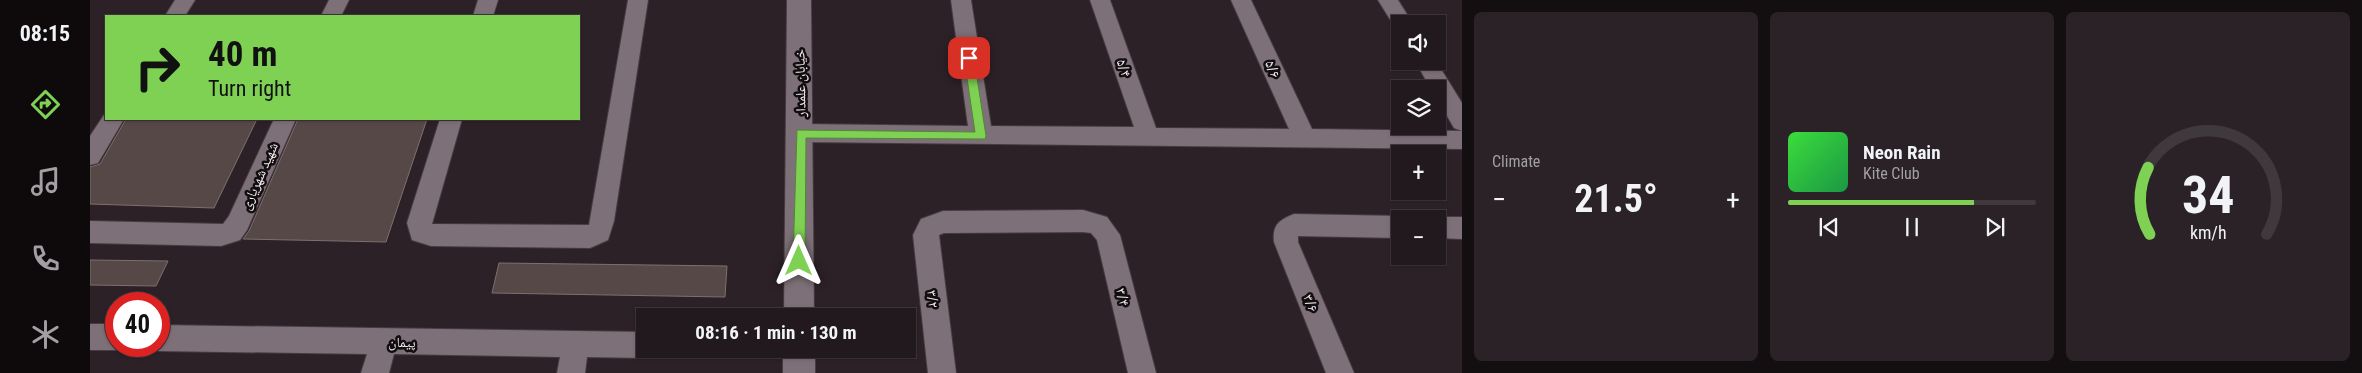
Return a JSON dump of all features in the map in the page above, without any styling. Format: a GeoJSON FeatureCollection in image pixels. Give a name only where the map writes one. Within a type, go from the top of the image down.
{"type":"FeatureCollection","features":[{"type":"Feature","properties":{"kind":"street"},"geometry":{"type":"LineString","coordinates":[[176,15],[185,0]]}},
{"type":"Feature","properties":{"kind":"street"},"geometry":{"type":"LineString","coordinates":[[332,15],[339,0]]}},
{"type":"Feature","properties":{"kind":"street"},"geometry":{"type":"LineString","coordinates":[[483,15],[488,0]]}},
{"type":"Feature","properties":{"kind":"street"},"geometry":{"type":"LineString","coordinates":[[451,120],[419,223],[421,232],[431,235],[590,237],[599,232],[638,0]]}},
{"type":"Feature","properties":{"kind":"street","name":"خیابان علمدار"},"geometry":{"type":"LineString","coordinates":[[799,0],[799,308]]}},
{"type":"Feature","properties":{"kind":"street"},"geometry":{"type":"LineString","coordinates":[[960,0],[981,136]]}},
{"type":"Feature","properties":{"kind":"street","name":"۵/۴"},"geometry":{"type":"LineString","coordinates":[[1100,0],[1148,136]]}},
{"type":"Feature","properties":{"kind":"street","name":"۵/۶"},"geometry":{"type":"LineString","coordinates":[[1242,0],[1304,139]]}},
{"type":"Feature","properties":{"kind":"street"},"geometry":{"type":"LineString","coordinates":[[1388,0],[1397,15]]}},
{"type":"Feature","properties":{"kind":"street"},"geometry":{"type":"LineString","coordinates":[[1430,70],[1462,122]]}},
{"type":"Feature","properties":{"kind":"street"},"geometry":{"type":"LineString","coordinates":[[90,156],[112,120]]}},
{"type":"Feature","properties":{"kind":"street","name":"شهید شهریاری"},"geometry":{"type":"LineString","coordinates":[[90,232],[221,235],[231,232],[238,223],[285,120]]}},
{"type":"Feature","properties":{"kind":"street"},"geometry":{"type":"LineString","coordinates":[[800,133],[1462,140]]}},
{"type":"Feature","properties":{"kind":"street","name":"۳/۲"},"geometry":{"type":"LineString","coordinates":[[942,373],[925,235],[930,227],[943,222],[1083,221],[1098,224]]}},
{"type":"Feature","properties":{"kind":"street","name":"۳/۴"},"geometry":{"type":"LineString","coordinates":[[1098,224],[1108,235],[1142,373]]}},
{"type":"Feature","properties":{"kind":"street","name":"۳/۶"},"geometry":{"type":"LineString","coordinates":[[1340,373],[1286,242],[1285,231],[1294,225],[1391,227]]}},
{"type":"Feature","properties":{"kind":"street"},"geometry":{"type":"LineString","coordinates":[[1446,228],[1462,228]]}},
{"type":"Feature","properties":{"kind":"street"},"geometry":{"type":"LineString","coordinates":[[90,337],[105,337]]}},
{"type":"Feature","properties":{"kind":"street","name":"پیمان"},"geometry":{"type":"LineString","coordinates":[[170,338],[636,345]]}},
{"type":"Feature","properties":{"kind":"street"},"geometry":{"type":"LineString","coordinates":[[375,373],[384,342]]}},
{"type":"Feature","properties":{"kind":"street"},"geometry":{"type":"LineString","coordinates":[[571,373],[576,344]]}},
{"type":"Feature","properties":{"kind":"street"},"geometry":{"type":"LineString","coordinates":[[799,358],[799,373]]}},
{"type":"Feature","properties":{"kind":"building"},"geometry":{"type":"Polygon","coordinates":[[[125,120],[257,120],[214,208],[90,204],[90,167],[100,164],[125,120]]]}},
{"type":"Feature","properties":{"kind":"building"},"geometry":{"type":"Polygon","coordinates":[[[298,120],[427,120],[386,242],[243,239],[249,231],[298,120]]]}},
{"type":"Feature","properties":{"kind":"building"},"geometry":{"type":"Polygon","coordinates":[[[90,260],[168,261],[156,286],[90,285],[90,260]]]}},
{"type":"Feature","properties":{"kind":"building"},"geometry":{"type":"Polygon","coordinates":[[[499,263],[727,266],[725,297],[492,293],[499,263]]]}},
{"type":"Feature","properties":{"kind":"route"},"geometry":{"type":"LineString","coordinates":[[799,261],[800,133],[981,136],[969,58]]}}]}
